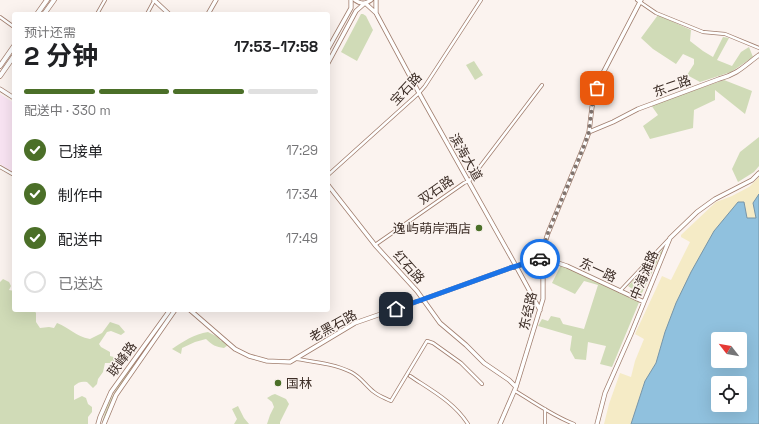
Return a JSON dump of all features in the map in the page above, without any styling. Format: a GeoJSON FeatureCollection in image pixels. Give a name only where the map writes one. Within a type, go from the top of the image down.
{"type":"FeatureCollection","features":[{"type":"Feature","properties":{"kind":"main road"},"geometry":{"type":"LineString","coordinates":[[38,12],[47,0]]}},
{"type":"Feature","properties":{"kind":"main road"},"geometry":{"type":"LineString","coordinates":[[45,12],[54,0]]}},
{"type":"Feature","properties":{"kind":"main road"},"geometry":{"type":"LineString","coordinates":[[154,0],[165,12]]}},
{"type":"Feature","properties":{"kind":"main road"},"geometry":{"type":"LineString","coordinates":[[209,12],[216,0]]}},
{"type":"Feature","properties":{"kind":"main road"},"geometry":{"type":"LineString","coordinates":[[355,0],[365,3],[376,12]]}},
{"type":"Feature","properties":{"kind":"main road"},"geometry":{"type":"LineString","coordinates":[[330,59],[356,11],[371,0]]}},
{"type":"Feature","properties":{"kind":"main road"},"geometry":{"type":"LineString","coordinates":[[376,0],[376,12]]}},
{"type":"Feature","properties":{"kind":"main road","name":"东经路"},"geometry":{"type":"LineString","coordinates":[[500,424],[516,389],[544,298],[543,249],[548,233],[589,132],[592,106],[597,88],[603,73],[640,1]]}},
{"type":"Feature","properties":{"kind":"main road"},"geometry":{"type":"LineString","coordinates":[[330,45],[351,8],[351,2]]}},
{"type":"Feature","properties":{"kind":"main road","name":"滨海大道"},"geometry":{"type":"LineString","coordinates":[[376,12],[419,93],[540,310]]}},
{"type":"Feature","properties":{"kind":"main road"},"geometry":{"type":"LineString","coordinates":[[0,66],[12,49]]}},
{"type":"Feature","properties":{"kind":"main road","name":"东二路"},"geometry":{"type":"LineString","coordinates":[[589,132],[638,109],[718,79],[730,76],[742,69],[759,55]]}},
{"type":"Feature","properties":{"kind":"main road"},"geometry":{"type":"LineString","coordinates":[[0,76],[12,59]]}},
{"type":"Feature","properties":{"kind":"main road"},"geometry":{"type":"LineString","coordinates":[[0,89],[12,97]]}},
{"type":"Feature","properties":{"kind":"main road","name":"中海滩路"},"geometry":{"type":"LineString","coordinates":[[597,424],[605,393],[670,238],[697,212],[715,199],[752,180],[759,173]]}},
{"type":"Feature","properties":{"kind":"main road","name":"红石路"},"geometry":{"type":"LineString","coordinates":[[330,188],[375,244],[424,299],[431,312],[440,323],[466,344],[484,364],[509,380],[516,389]]}},
{"type":"Feature","properties":{"kind":"main road","name":"老黑石路"},"geometry":{"type":"LineString","coordinates":[[192,312],[235,349],[249,356],[267,362],[290,362],[355,323],[516,266],[543,258]]}},
{"type":"Feature","properties":{"kind":"main road","name":"东一路"},"geometry":{"type":"LineString","coordinates":[[543,258],[567,266],[644,302]]}},
{"type":"Feature","properties":{"kind":"main road","name":"联峰路"},"geometry":{"type":"LineString","coordinates":[[98,424],[111,392],[169,312]]}},
{"type":"Feature","properties":{"kind":"main road","name":"联峰路"},"geometry":{"type":"LineString","coordinates":[[104,424],[116,396],[174,312]]}},
{"type":"Feature","properties":{"kind":"street"},"geometry":{"type":"LineString","coordinates":[[98,12],[105,0]]}},
{"type":"Feature","properties":{"kind":"street"},"geometry":{"type":"LineString","coordinates":[[148,12],[154,0]]}},
{"type":"Feature","properties":{"kind":"street","name":"宝石路"},"geometry":{"type":"LineString","coordinates":[[330,173],[419,93],[481,0]]}},
{"type":"Feature","properties":{"kind":"street"},"geometry":{"type":"LineString","coordinates":[[640,1],[656,13],[702,32],[725,34],[759,48]]}},
{"type":"Feature","properties":{"kind":"street"},"geometry":{"type":"LineString","coordinates":[[0,17],[12,26]]}},
{"type":"Feature","properties":{"kind":"street","name":"双石路"},"geometry":{"type":"LineString","coordinates":[[375,244],[468,181],[542,85]]}},
{"type":"Feature","properties":{"kind":"street"},"geometry":{"type":"LineString","coordinates":[[0,168],[12,174]]}},
{"type":"Feature","properties":{"kind":"street"},"geometry":{"type":"LineString","coordinates":[[620,291],[670,238]]}},
{"type":"Feature","properties":{"kind":"street"},"geometry":{"type":"LineString","coordinates":[[296,358],[327,364],[352,372],[374,392],[391,401],[427,341],[433,343],[461,364],[482,384]]}},
{"type":"Feature","properties":{"kind":"street"},"geometry":{"type":"LineString","coordinates":[[410,376],[442,397],[457,410],[468,424]]}},
{"type":"Feature","properties":{"kind":"street"},"geometry":{"type":"LineString","coordinates":[[516,389],[546,409],[574,424]]}},
{"type":"Feature","properties":{"kind":"street"},"geometry":{"type":"LineString","coordinates":[[545,424],[546,409]]}},
{"type":"Feature","properties":{"kind":"shaded area"},"geometry":{"type":"Polygon","coordinates":[[[0,94],[12,102],[12,172],[0,164],[0,94]]]}},
{"type":"Feature","properties":{"kind":"green space"},"geometry":{"type":"Polygon","coordinates":[[[361,14],[366,16],[373,30],[357,61],[341,52],[361,14]]]}},
{"type":"Feature","properties":{"kind":"green space"},"geometry":{"type":"Polygon","coordinates":[[[658,15],[691,30],[690,41],[713,57],[723,37],[729,38],[717,60],[732,66],[741,52],[749,47],[753,57],[731,72],[700,82],[687,75],[694,64],[694,59],[683,54],[676,64],[653,49],[641,38],[658,15]]]}},
{"type":"Feature","properties":{"kind":"green space"},"geometry":{"type":"Polygon","coordinates":[[[474,61],[483,75],[475,80],[466,65],[474,61]]]}},
{"type":"Feature","properties":{"kind":"green space"},"geometry":{"type":"Polygon","coordinates":[[[724,80],[752,91],[745,114],[715,90],[715,100],[694,110],[693,128],[650,139],[643,126],[658,115],[651,105],[724,80]]]}},
{"type":"Feature","properties":{"kind":"green space"},"geometry":{"type":"Polygon","coordinates":[[[759,137],[759,166],[754,172],[738,182],[732,169],[740,152],[759,137]]]}},
{"type":"Feature","properties":{"kind":"green space"},"geometry":{"type":"Polygon","coordinates":[[[664,248],[641,295],[628,286],[664,248]]]}},
{"type":"Feature","properties":{"kind":"green space"},"geometry":{"type":"Polygon","coordinates":[[[561,265],[640,300],[612,367],[600,364],[606,346],[588,342],[586,360],[575,359],[570,350],[572,336],[538,326],[542,319],[548,321],[551,316],[560,318],[563,324],[584,329],[598,285],[584,281],[575,294],[552,283],[561,265]]]}},
{"type":"Feature","properties":{"kind":"green space"},"geometry":{"type":"Polygon","coordinates":[[[3,279],[9,282],[11,286],[9,290],[12,291],[12,312],[35,312],[36,322],[40,328],[54,328],[57,323],[80,336],[90,339],[102,333],[110,322],[119,325],[125,332],[121,335],[111,331],[107,332],[99,344],[101,347],[110,352],[110,356],[117,358],[113,363],[105,363],[103,372],[98,379],[97,384],[93,388],[87,382],[82,382],[74,386],[74,400],[82,396],[86,398],[88,404],[92,407],[92,412],[88,417],[88,424],[0,424],[0,282],[3,279]]]}},
{"type":"Feature","properties":{"kind":"green space"},"geometry":{"type":"Polygon","coordinates":[[[208,332],[218,337],[221,341],[225,341],[228,345],[224,348],[219,347],[206,339],[182,348],[181,354],[172,349],[194,336],[208,332]]]}},
{"type":"Feature","properties":{"kind":"green space"},"geometry":{"type":"Polygon","coordinates":[[[144,350],[146,351],[127,376],[102,424],[108,404],[113,395],[144,350]]]}},
{"type":"Feature","properties":{"kind":"green space"},"geometry":{"type":"Polygon","coordinates":[[[275,394],[286,399],[289,404],[280,424],[267,424],[274,407],[272,402],[267,398],[275,394]]]}},
{"type":"Feature","properties":{"kind":"green space"},"geometry":{"type":"Polygon","coordinates":[[[238,406],[249,424],[234,424],[237,419],[232,409],[238,406]]]}},
{"type":"Feature","properties":{"kind":"sand"},"geometry":{"type":"Polygon","coordinates":[[[759,177],[759,194],[753,203],[757,218],[747,218],[744,203],[665,332],[656,363],[645,381],[631,424],[604,424],[609,404],[620,373],[631,377],[635,361],[644,339],[635,334],[662,276],[671,280],[690,242],[681,237],[681,235],[716,202],[749,187],[759,177]]]}},
{"type":"Feature","properties":{"kind":"water"},"geometry":{"type":"Polygon","coordinates":[[[759,194],[759,424],[631,424],[645,381],[656,363],[665,332],[676,303],[691,272],[714,231],[738,202],[744,202],[747,218],[756,218],[753,203],[759,194]]]}},
{"type":"Feature","properties":{"kind":"way so far"},"geometry":{"type":"LineString","coordinates":[[540,259],[543,258],[543,249],[548,233],[589,132],[592,106],[597,88]]}},
{"type":"Feature","properties":{"kind":"place","name":"逸屿萌岸酒店"},"geometry":{"type":"Point","coordinates":[479,228]}},
{"type":"Feature","properties":{"kind":"place","name":"国林"},"geometry":{"type":"Point","coordinates":[278,383]}},
{"type":"Feature","properties":{"kind":"route"},"geometry":{"type":"LineString","coordinates":[[396,309],[510,268],[540,259]]}}]}
